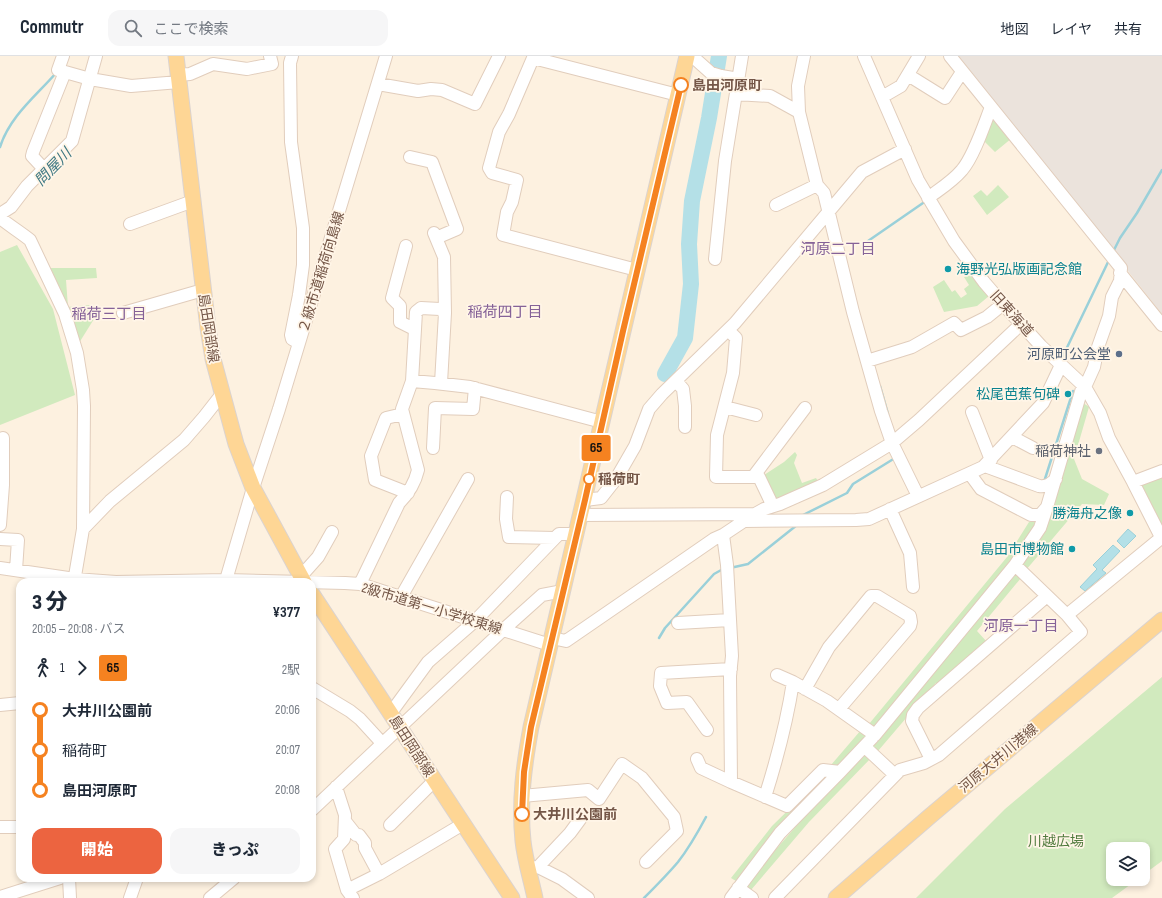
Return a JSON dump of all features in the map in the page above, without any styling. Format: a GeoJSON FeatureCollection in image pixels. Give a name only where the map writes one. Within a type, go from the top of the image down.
{"type":"FeatureCollection","features":[{"type":"Feature","properties":{"kind":"main road","name":"島田岡部線"},"geometry":{"type":"LineString","coordinates":[[176,56],[203,290],[213,359],[236,444],[254,488],[302,578]]}},
{"type":"Feature","properties":{"kind":"main road"},"geometry":{"type":"LineString","coordinates":[[535,898],[533,868],[523,843],[522,820],[522,796],[525,765],[531,727],[688,56]]}},
{"type":"Feature","properties":{"kind":"main road","name":"島田岡部線"},"geometry":{"type":"LineString","coordinates":[[316,600],[512,898]]}},
{"type":"Feature","properties":{"kind":"main road","name":"河原大井川港線"},"geometry":{"type":"LineString","coordinates":[[836,898],[929,817],[1162,620]]}},
{"type":"Feature","properties":{"kind":"street"},"geometry":{"type":"LineString","coordinates":[[64,56],[58,70],[90,79],[131,86],[178,79],[214,64],[247,68],[272,64],[270,56]]}},
{"type":"Feature","properties":{"kind":"street"},"geometry":{"type":"LineString","coordinates":[[0,214],[11,207],[27,186],[72,141],[96,56]]}},
{"type":"Feature","properties":{"kind":"street"},"geometry":{"type":"LineString","coordinates":[[292,56],[290,63],[291,142],[303,228],[303,265],[291,335],[292,338],[299,343]]}},
{"type":"Feature","properties":{"kind":"street","name":"２級市道稲荷向島線"},"geometry":{"type":"LineString","coordinates":[[227,578],[386,56]]}},
{"type":"Feature","properties":{"kind":"street"},"geometry":{"type":"LineString","coordinates":[[378,84],[418,91],[431,89],[442,90],[475,104],[498,56]]}},
{"type":"Feature","properties":{"kind":"street"},"geometry":{"type":"LineString","coordinates":[[692,56],[711,73],[739,79]]}},
{"type":"Feature","properties":{"kind":"street"},"geometry":{"type":"LineString","coordinates":[[715,260],[725,161],[742,56]]}},
{"type":"Feature","properties":{"kind":"street"},"geometry":{"type":"LineString","coordinates":[[804,56],[798,86],[799,112],[817,185],[824,193],[853,312],[881,411],[892,443],[918,496]]}},
{"type":"Feature","properties":{"kind":"street","name":"旧東海道"},"geometry":{"type":"LineString","coordinates":[[864,56],[918,180],[954,241],[1003,304],[1061,365],[1084,386],[1100,413],[1109,438],[1162,539]]}},
{"type":"Feature","properties":{"kind":"street"},"geometry":{"type":"LineString","coordinates":[[882,97],[901,86],[919,56]]}},
{"type":"Feature","properties":{"kind":"street"},"geometry":{"type":"LineString","coordinates":[[731,898],[780,833],[865,747],[1015,565],[1040,528],[1048,508],[1084,386],[1094,367],[1098,348],[1109,316],[1112,297],[1120,281],[1121,268],[950,56]]}},
{"type":"Feature","properties":{"kind":"street"},"geometry":{"type":"LineString","coordinates":[[637,270],[503,235],[507,212],[512,202],[517,180],[492,173],[489,168],[499,132],[509,114],[533,58],[678,95]]}},
{"type":"Feature","properties":{"kind":"street"},"geometry":{"type":"LineString","coordinates":[[44,169],[32,156],[66,72]]}},
{"type":"Feature","properties":{"kind":"street"},"geometry":{"type":"LineString","coordinates":[[908,75],[945,98],[962,72]]}},
{"type":"Feature","properties":{"kind":"street"},"geometry":{"type":"LineString","coordinates":[[736,94],[770,96],[799,112]]}},
{"type":"Feature","properties":{"kind":"street"},"geometry":{"type":"LineString","coordinates":[[928,198],[954,179],[964,169],[991,107]]}},
{"type":"Feature","properties":{"kind":"street"},"geometry":{"type":"LineString","coordinates":[[585,500],[601,498],[616,479],[636,446],[649,410],[662,394],[735,323],[862,172],[905,149]]}},
{"type":"Feature","properties":{"kind":"street"},"geometry":{"type":"LineString","coordinates":[[410,157],[432,162],[457,229],[438,234],[444,257],[445,313],[441,383]]}},
{"type":"Feature","properties":{"kind":"street"},"geometry":{"type":"LineString","coordinates":[[776,205],[817,185]]}},
{"type":"Feature","properties":{"kind":"street"},"geometry":{"type":"LineString","coordinates":[[130,224],[193,201]]}},
{"type":"Feature","properties":{"kind":"street"},"geometry":{"type":"LineString","coordinates":[[0,218],[11,228],[30,240],[65,314],[77,353],[84,406],[83,530],[75,578]]}},
{"type":"Feature","properties":{"kind":"street"},"geometry":{"type":"LineString","coordinates":[[406,246],[392,298],[400,306],[400,322],[414,329]]}},
{"type":"Feature","properties":{"kind":"street"},"geometry":{"type":"LineString","coordinates":[[1120,273],[1162,325]]}},
{"type":"Feature","properties":{"kind":"street"},"geometry":{"type":"LineString","coordinates":[[123,313],[203,290]]}},
{"type":"Feature","properties":{"kind":"street"},"geometry":{"type":"LineString","coordinates":[[867,360],[912,346],[954,323],[961,330],[987,317],[1003,304]]}},
{"type":"Feature","properties":{"kind":"street"},"geometry":{"type":"LineString","coordinates":[[360,584],[399,503],[408,493],[418,470],[402,409],[412,381],[416,312],[421,308],[440,309],[445,313]]}},
{"type":"Feature","properties":{"kind":"street"},"geometry":{"type":"LineString","coordinates":[[749,518],[764,509],[780,504],[822,484],[892,443],[919,420],[1021,324]]}},
{"type":"Feature","properties":{"kind":"street"},"geometry":{"type":"LineString","coordinates":[[728,330],[736,338],[733,373],[717,435],[716,478],[759,477],[770,500],[771,507]]}},
{"type":"Feature","properties":{"kind":"street"},"geometry":{"type":"LineString","coordinates":[[581,515],[869,519],[983,468],[1043,403],[1061,365]]}},
{"type":"Feature","properties":{"kind":"street"},"geometry":{"type":"LineString","coordinates":[[676,380],[683,389],[685,406],[684,427]]}},
{"type":"Feature","properties":{"kind":"street"},"geometry":{"type":"LineString","coordinates":[[412,381],[441,383],[474,388],[602,422]]}},
{"type":"Feature","properties":{"kind":"street"},"geometry":{"type":"LineString","coordinates":[[433,448],[435,408],[473,409],[474,388]]}},
{"type":"Feature","properties":{"kind":"street"},"geometry":{"type":"LineString","coordinates":[[83,530],[110,501],[184,440],[222,394]]}},
{"type":"Feature","properties":{"kind":"street"},"geometry":{"type":"LineString","coordinates":[[724,407],[756,414]]}},
{"type":"Feature","properties":{"kind":"street"},"geometry":{"type":"LineString","coordinates":[[753,477],[805,408]]}},
{"type":"Feature","properties":{"kind":"street"},"geometry":{"type":"LineString","coordinates":[[972,412],[988,463],[1039,486],[1049,485],[1056,479]]}},
{"type":"Feature","properties":{"kind":"street"},"geometry":{"type":"LineString","coordinates":[[403,414],[386,418],[371,456],[375,480],[408,493]]}},
{"type":"Feature","properties":{"kind":"street"},"geometry":{"type":"LineString","coordinates":[[1012,437],[1033,448]]}},
{"type":"Feature","properties":{"kind":"street"},"geometry":{"type":"LineString","coordinates":[[0,525],[4,438]]}},
{"type":"Feature","properties":{"kind":"street"},"geometry":{"type":"LineString","coordinates":[[1133,482],[1162,471]]}},
{"type":"Feature","properties":{"kind":"street"},"geometry":{"type":"LineString","coordinates":[[970,474],[982,489],[1031,515],[1040,515],[1048,508]]}},
{"type":"Feature","properties":{"kind":"street"},"geometry":{"type":"LineString","coordinates":[[401,597],[468,479]]}},
{"type":"Feature","properties":{"kind":"street"},"geometry":{"type":"LineString","coordinates":[[507,497],[506,519],[509,537],[556,538]]}},
{"type":"Feature","properties":{"kind":"street"},"geometry":{"type":"LineString","coordinates":[[890,509],[910,553],[913,587]]}},
{"type":"Feature","properties":{"kind":"street","name":"2級市道第一小学校東線"},"geometry":{"type":"LineString","coordinates":[[316,581],[360,584],[503,630],[551,641],[566,641],[714,539],[723,536],[749,518]]}},
{"type":"Feature","properties":{"kind":"street"},"geometry":{"type":"LineString","coordinates":[[304,578],[332,532]]}},
{"type":"Feature","properties":{"kind":"street"},"geometry":{"type":"LineString","coordinates":[[390,714],[428,662],[475,621],[559,534],[577,534]]}},
{"type":"Feature","properties":{"kind":"street"},"geometry":{"type":"LineString","coordinates":[[723,536],[727,565],[732,656],[730,669],[731,782]]}},
{"type":"Feature","properties":{"kind":"street"},"geometry":{"type":"LineString","coordinates":[[0,538],[18,540],[16,570]]}},
{"type":"Feature","properties":{"kind":"street"},"geometry":{"type":"LineString","coordinates":[[1067,615],[1162,539]]}},
{"type":"Feature","properties":{"kind":"street"},"geometry":{"type":"LineString","coordinates":[[775,898],[900,770],[924,763],[939,755],[1081,632],[1067,615],[1015,565]]}},
{"type":"Feature","properties":{"kind":"street","name":"2級市道第一小学校東線"},"geometry":{"type":"LineString","coordinates":[[0,568],[59,578]]}},
{"type":"Feature","properties":{"kind":"street"},"geometry":{"type":"LineString","coordinates":[[316,806],[542,595],[563,591]]}},
{"type":"Feature","properties":{"kind":"street"},"geometry":{"type":"LineString","coordinates":[[805,689],[828,647],[870,596],[877,596],[910,616],[910,626],[839,709]]}},
{"type":"Feature","properties":{"kind":"street"},"geometry":{"type":"LineString","coordinates":[[931,759],[912,721],[913,715],[918,708],[1047,596]]}},
{"type":"Feature","properties":{"kind":"street"},"geometry":{"type":"LineString","coordinates":[[678,623],[730,620]]}},
{"type":"Feature","properties":{"kind":"street"},"geometry":{"type":"LineString","coordinates":[[707,730],[687,702],[667,703],[660,686],[661,673],[730,669]]}},
{"type":"Feature","properties":{"kind":"street"},"geometry":{"type":"LineString","coordinates":[[777,675],[827,701],[875,735]]}},
{"type":"Feature","properties":{"kind":"street"},"geometry":{"type":"LineString","coordinates":[[765,797],[775,767],[788,714],[793,682]]}},
{"type":"Feature","properties":{"kind":"street"},"geometry":{"type":"LineString","coordinates":[[316,690],[360,718],[382,743]]}},
{"type":"Feature","properties":{"kind":"street"},"geometry":{"type":"LineString","coordinates":[[0,705],[16,703]]}},
{"type":"Feature","properties":{"kind":"street"},"geometry":{"type":"LineString","coordinates":[[865,747],[895,775]]}},
{"type":"Feature","properties":{"kind":"street"},"geometry":{"type":"LineString","coordinates":[[697,759],[702,768],[787,806],[822,770],[840,772]]}},
{"type":"Feature","properties":{"kind":"street"},"geometry":{"type":"LineString","coordinates":[[522,796],[588,790],[600,799],[622,764],[642,778],[674,817],[677,831],[666,840],[656,853],[646,862]]}},
{"type":"Feature","properties":{"kind":"street"},"geometry":{"type":"LineString","coordinates":[[390,825],[434,781]]}},
{"type":"Feature","properties":{"kind":"street"},"geometry":{"type":"LineString","coordinates":[[336,787],[345,815],[345,821],[344,839],[335,849],[350,894],[379,874],[463,824]]}},
{"type":"Feature","properties":{"kind":"street"},"geometry":{"type":"LineString","coordinates":[[580,818],[570,833],[533,868],[562,879],[588,898]]}},
{"type":"Feature","properties":{"kind":"street"},"geometry":{"type":"LineString","coordinates":[[345,821],[356,835],[359,835],[365,843],[365,848],[379,874]]}},
{"type":"Feature","properties":{"kind":"street"},"geometry":{"type":"LineString","coordinates":[[0,827],[16,827]]}},
{"type":"Feature","properties":{"kind":"street"},"geometry":{"type":"LineString","coordinates":[[0,897],[47,882]]}},
{"type":"Feature","properties":{"kind":"street"},"geometry":{"type":"LineString","coordinates":[[69,882],[70,898]]}},
{"type":"Feature","properties":{"kind":"street"},"geometry":{"type":"LineString","coordinates":[[130,898],[136,882]]}},
{"type":"Feature","properties":{"kind":"street"},"geometry":{"type":"LineString","coordinates":[[210,898],[222,894],[231,882]]}},
{"type":"Feature","properties":{"kind":"street"},"geometry":{"type":"LineString","coordinates":[[738,888],[752,898]]}},
{"type":"Feature","properties":{"kind":"shaded area"},"geometry":{"type":"Polygon","coordinates":[[[958,56],[1162,56],[1162,314],[1109,247],[958,56]]]}},
{"type":"Feature","properties":{"kind":"green space"},"geometry":{"type":"Polygon","coordinates":[[[992,113],[1012,138],[995,152],[985,142],[980,142],[992,113]]]}},
{"type":"Feature","properties":{"kind":"green space"},"geometry":{"type":"Polygon","coordinates":[[[998,185],[1009,197],[987,215],[973,196],[981,190],[987,196],[998,185]]]}},
{"type":"Feature","properties":{"kind":"green space"},"geometry":{"type":"Polygon","coordinates":[[[17,245],[53,309],[75,395],[0,425],[0,252],[17,245]]]}},
{"type":"Feature","properties":{"kind":"green space"},"geometry":{"type":"Polygon","coordinates":[[[48,268],[96,268],[97,278],[66,280],[68,307],[90,305],[94,319],[79,343],[48,268]]]}},
{"type":"Feature","properties":{"kind":"green space"},"geometry":{"type":"Polygon","coordinates":[[[971,272],[989,296],[977,306],[944,312],[933,287],[944,280],[952,292],[955,290],[961,298],[967,294],[964,289],[969,285],[964,277],[971,272]]]}},
{"type":"Feature","properties":{"kind":"green space"},"geometry":{"type":"Polygon","coordinates":[[[1082,402],[1089,407],[1074,459],[1082,479],[1109,494],[1104,505],[1082,504],[1026,570],[1021,565],[1082,402]]]}},
{"type":"Feature","properties":{"kind":"green space"},"geometry":{"type":"Polygon","coordinates":[[[795,452],[797,455],[794,463],[802,483],[816,478],[819,483],[776,501],[764,475],[784,462],[795,452]]]}},
{"type":"Feature","properties":{"kind":"green space"},"geometry":{"type":"Polygon","coordinates":[[[1162,475],[1162,527],[1141,484],[1162,475]]]}},
{"type":"Feature","properties":{"kind":"green space"},"geometry":{"type":"Polygon","coordinates":[[[1029,522],[1038,522],[1012,563],[876,729],[869,724],[1007,557],[1029,522]]]}},
{"type":"Feature","properties":{"kind":"green space"},"geometry":{"type":"Polygon","coordinates":[[[1015,573],[1021,578],[977,631],[987,642],[938,686],[936,683],[878,751],[872,747],[1015,573]]]}},
{"type":"Feature","properties":{"kind":"green space","name":"川越広場"},"geometry":{"type":"Polygon","coordinates":[[[1162,677],[1162,861],[1150,870],[1150,842],[1106,842],[1106,886],[1128,886],[1112,898],[916,898],[1005,809],[1162,677]]]}},
{"type":"Feature","properties":{"kind":"green space"},"geometry":{"type":"Polygon","coordinates":[[[861,730],[868,736],[840,766],[831,765],[861,730]]]}},
{"type":"Feature","properties":{"kind":"green space"},"geometry":{"type":"Polygon","coordinates":[[[865,753],[871,758],[809,822],[751,890],[745,885],[804,817],[865,753]]]}},
{"type":"Feature","properties":{"kind":"green space"},"geometry":{"type":"Polygon","coordinates":[[[822,777],[830,778],[736,881],[731,878],[772,826],[822,777]]]}},
{"type":"Feature","properties":{"kind":"water"},"geometry":{"type":"Polygon","coordinates":[[[1128,529],[1136,536],[1124,548],[1117,541],[1128,529]]]}},
{"type":"Feature","properties":{"kind":"water"},"geometry":{"type":"Polygon","coordinates":[[[1113,545],[1120,551],[1102,570],[1106,573],[1085,591],[1080,587],[1097,569],[1093,565],[1113,545]]]}},
{"type":"Feature","properties":{"kind":"waterway"},"geometry":{"type":"LineString","coordinates":[[665,374],[685,338],[691,284],[689,244],[692,201],[709,118],[719,56]]}},
{"type":"Feature","properties":{"kind":"waterway"},"geometry":{"type":"LineString","coordinates":[[0,147],[4,136],[17,116],[56,73]]}},
{"type":"Feature","properties":{"kind":"waterway"},"geometry":{"type":"LineString","coordinates":[[1113,252],[1162,170]]}},
{"type":"Feature","properties":{"kind":"waterway"},"geometry":{"type":"LineString","coordinates":[[868,241],[923,203]]}},
{"type":"Feature","properties":{"kind":"waterway"},"geometry":{"type":"LineString","coordinates":[[1061,360],[1109,260]]}},
{"type":"Feature","properties":{"kind":"waterway"},"geometry":{"type":"LineString","coordinates":[[880,386],[888,414]]}},
{"type":"Feature","properties":{"kind":"waterway"},"geometry":{"type":"LineString","coordinates":[[1044,482],[1073,391]]}},
{"type":"Feature","properties":{"kind":"waterway"},"geometry":{"type":"LineString","coordinates":[[801,516],[847,493],[853,484],[895,458]]}},
{"type":"Feature","properties":{"kind":"waterway"},"geometry":{"type":"LineString","coordinates":[[730,568],[748,564],[797,525]]}},
{"type":"Feature","properties":{"kind":"waterway"},"geometry":{"type":"LineString","coordinates":[[659,638],[665,628],[714,574],[723,569]]}},
{"type":"Feature","properties":{"kind":"waterway"},"geometry":{"type":"LineString","coordinates":[[644,898],[678,862],[706,817]]}},
{"type":"Feature","properties":{"kind":"bus line","name":"65"},"geometry":{"type":"LineString","coordinates":[[522,814],[524,772],[531,727],[681,85]]}},
{"type":"Feature","properties":{"kind":"place","name":"島田河原町"},"geometry":{"type":"Point","coordinates":[681,85]}},
{"type":"Feature","properties":{"kind":"place","name":"海野光弘版画記念館"},"geometry":{"type":"Point","coordinates":[948,269]}},
{"type":"Feature","properties":{"kind":"place","name":"河原町公会堂"},"geometry":{"type":"Point","coordinates":[1119,354]}},
{"type":"Feature","properties":{"kind":"place","name":"松尾芭蕉句碑"},"geometry":{"type":"Point","coordinates":[1068,394]}},
{"type":"Feature","properties":{"kind":"place","name":"稲荷神社"},"geometry":{"type":"Point","coordinates":[1099,451]}},
{"type":"Feature","properties":{"kind":"place","name":"稲荷町"},"geometry":{"type":"Point","coordinates":[589,479]}},
{"type":"Feature","properties":{"kind":"place","name":"勝海舟之像"},"geometry":{"type":"Point","coordinates":[1130,513]}},
{"type":"Feature","properties":{"kind":"place","name":"島田市博物館"},"geometry":{"type":"Point","coordinates":[1072,549]}},
{"type":"Feature","properties":{"kind":"place","name":"大井川公園前"},"geometry":{"type":"Point","coordinates":[522,814]}},
{"type":"Feature","properties":{"kind":"district","name":"河原二丁目"},"geometry":{"type":"Point","coordinates":[838,249]}},
{"type":"Feature","properties":{"kind":"district","name":"稲荷四丁目"},"geometry":{"type":"Point","coordinates":[505,312]}},
{"type":"Feature","properties":{"kind":"district","name":"稲荷三丁目"},"geometry":{"type":"Point","coordinates":[109,314]}},
{"type":"Feature","properties":{"kind":"district","name":"河原一丁目"},"geometry":{"type":"Point","coordinates":[1021,626]}},
{"type":"Feature","properties":{"kind":"water label","name":"問屋川"},"geometry":{"type":"Point","coordinates":[53,167]}}]}
